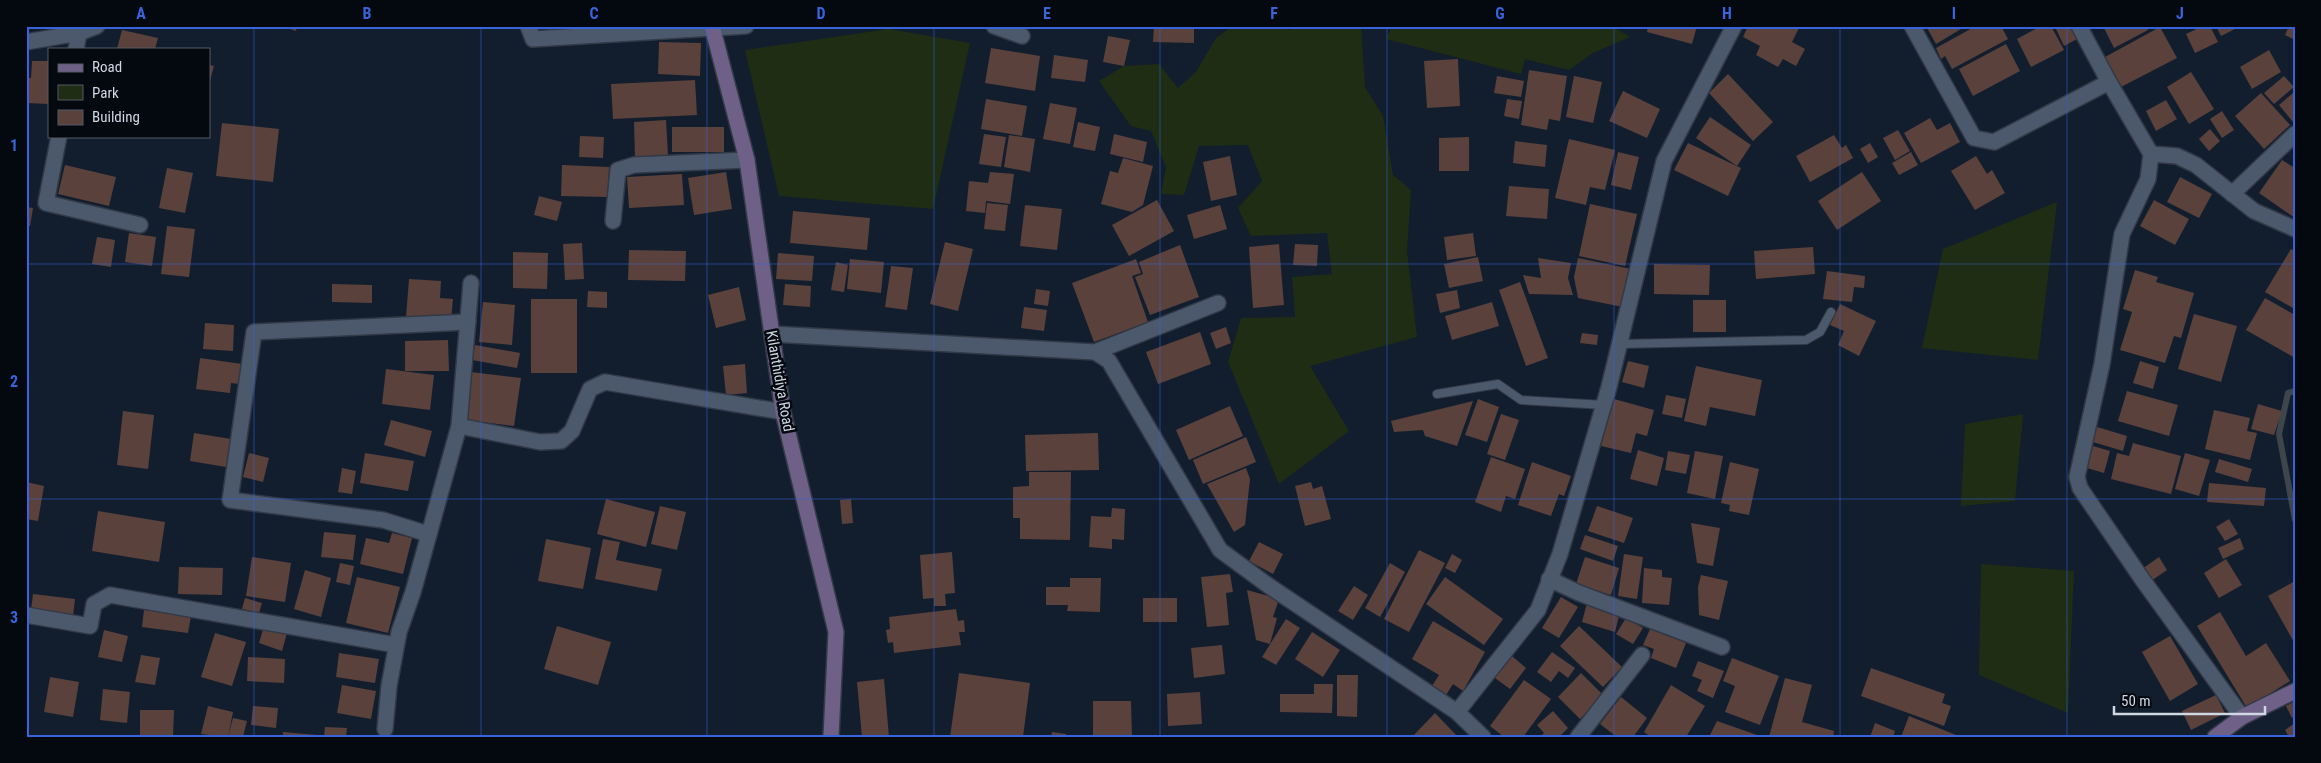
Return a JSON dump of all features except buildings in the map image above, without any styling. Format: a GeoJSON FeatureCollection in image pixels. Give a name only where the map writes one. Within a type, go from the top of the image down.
{"type":"FeatureCollection","features":[{"type":"Feature","properties":{"kind":"street"},"geometry":{"type":"LineString","coordinates":[[26,42],[78,33],[97,26]]}},
{"type":"Feature","properties":{"kind":"street"},"geometry":{"type":"LineString","coordinates":[[528,26],[533,39],[746,26]]}},
{"type":"Feature","properties":{"kind":"street"},"geometry":{"type":"LineString","coordinates":[[994,26],[1022,36]]}},
{"type":"Feature","properties":{"kind":"street"},"geometry":{"type":"LineString","coordinates":[[1457,712],[1538,610],[1560,554],[1604,405],[1664,161],[1734,26]]}},
{"type":"Feature","properties":{"kind":"street"},"geometry":{"type":"LineString","coordinates":[[1912,26],[1974,138],[1994,142],[2108,82]]}},
{"type":"Feature","properties":{"kind":"street"},"geometry":{"type":"LineString","coordinates":[[2079,26],[2108,82],[2151,154],[2148,179],[2122,234],[2102,364],[2077,477],[2080,488],[2142,580],[2242,717]]}},
{"type":"Feature","properties":{"kind":"street","name":"Kilanthidiya Road"},"geometry":{"type":"LineString","coordinates":[[712,28],[747,160],[783,412],[836,632],[831,737]]}},
{"type":"Feature","properties":{"kind":"street"},"geometry":{"type":"LineString","coordinates":[[76,48],[78,33]]}},
{"type":"Feature","properties":{"kind":"street"},"geometry":{"type":"LineString","coordinates":[[2232,194],[2295,134]]}},
{"type":"Feature","properties":{"kind":"street"},"geometry":{"type":"LineString","coordinates":[[59,138],[46,203],[140,225]]}},
{"type":"Feature","properties":{"kind":"street"},"geometry":{"type":"LineString","coordinates":[[2151,154],[2176,156],[2196,165],[2254,210],[2295,229]]}},
{"type":"Feature","properties":{"kind":"street"},"geometry":{"type":"LineString","coordinates":[[613,221],[618,170],[634,165],[747,160]]}},
{"type":"Feature","properties":{"kind":"street"},"geometry":{"type":"LineString","coordinates":[[385,729],[389,686],[396,645],[458,426],[471,283]]}},
{"type":"Feature","properties":{"kind":"street"},"geometry":{"type":"LineString","coordinates":[[772,334],[1095,352],[1218,303]]}},
{"type":"Feature","properties":{"kind":"street"},"geometry":{"type":"LineString","coordinates":[[428,534],[383,520],[230,500],[254,332],[468,322]]}},
{"type":"Feature","properties":{"kind":"street"},"geometry":{"type":"LineString","coordinates":[[1095,352],[1109,361],[1220,550],[1269,586],[1457,712],[1483,737]]}},
{"type":"Feature","properties":{"kind":"street"},"geometry":{"type":"LineString","coordinates":[[458,426],[540,442],[561,441],[572,431],[590,389],[605,382],[783,412]]}},
{"type":"Feature","properties":{"kind":"street"},"geometry":{"type":"LineString","coordinates":[[1550,579],[1579,593],[1722,647]]}},
{"type":"Feature","properties":{"kind":"street"},"geometry":{"type":"LineString","coordinates":[[26,615],[90,626],[94,604],[110,595],[396,645]]}},
{"type":"Feature","properties":{"kind":"street"},"geometry":{"type":"LineString","coordinates":[[1578,737],[1642,655]]}},
{"type":"Feature","properties":{"kind":"street"},"geometry":{"type":"LineString","coordinates":[[2215,737],[2242,717],[2295,691]]}},
{"type":"Feature","properties":{"kind":"lane"},"geometry":{"type":"LineString","coordinates":[[1620,344],[1806,340],[1820,332],[1831,312]]}},
{"type":"Feature","properties":{"kind":"lane"},"geometry":{"type":"LineString","coordinates":[[1436,394],[1498,384],[1521,400],[1604,405]]}},
{"type":"Feature","properties":{"kind":"green space"},"geometry":{"type":"Polygon","coordinates":[[[1233,26],[1283,26],[1289,30],[1296,26],[1361,26],[1365,87],[1383,116],[1393,175],[1411,190],[1407,251],[1417,337],[1310,366],[1349,431],[1279,484],[1228,362],[1241,318],[1295,317],[1292,277],[1332,274],[1327,233],[1251,236],[1238,208],[1262,181],[1248,145],[1199,146],[1184,195],[1161,194],[1166,167],[1151,131],[1131,126],[1099,81],[1124,66],[1159,64],[1178,88],[1196,72],[1216,38],[1233,26]]]}},
{"type":"Feature","properties":{"kind":"green space"},"geometry":{"type":"Polygon","coordinates":[[[1392,26],[1612,26],[1630,37],[1593,53],[1569,70],[1525,59],[1521,74],[1386,39],[1392,26]]]}},
{"type":"Feature","properties":{"kind":"green space"},"geometry":{"type":"Polygon","coordinates":[[[889,29],[970,43],[933,209],[779,196],[745,50],[889,29]]]}},
{"type":"Feature","properties":{"kind":"green space"},"geometry":{"type":"Polygon","coordinates":[[[2057,202],[2038,360],[1922,348],[1943,249],[2057,202]]]}},
{"type":"Feature","properties":{"kind":"green space"},"geometry":{"type":"Polygon","coordinates":[[[2023,414],[2015,501],[1961,506],[1965,424],[2023,414]]]}},
{"type":"Feature","properties":{"kind":"green space"},"geometry":{"type":"Polygon","coordinates":[[[1981,564],[2074,571],[2068,713],[1979,675],[1981,564]]]}},
{"type":"Feature","properties":{"kind":"waterway"},"geometry":{"type":"LineString","coordinates":[[2295,391],[2288,393],[2279,434],[2295,520]]}}]}
